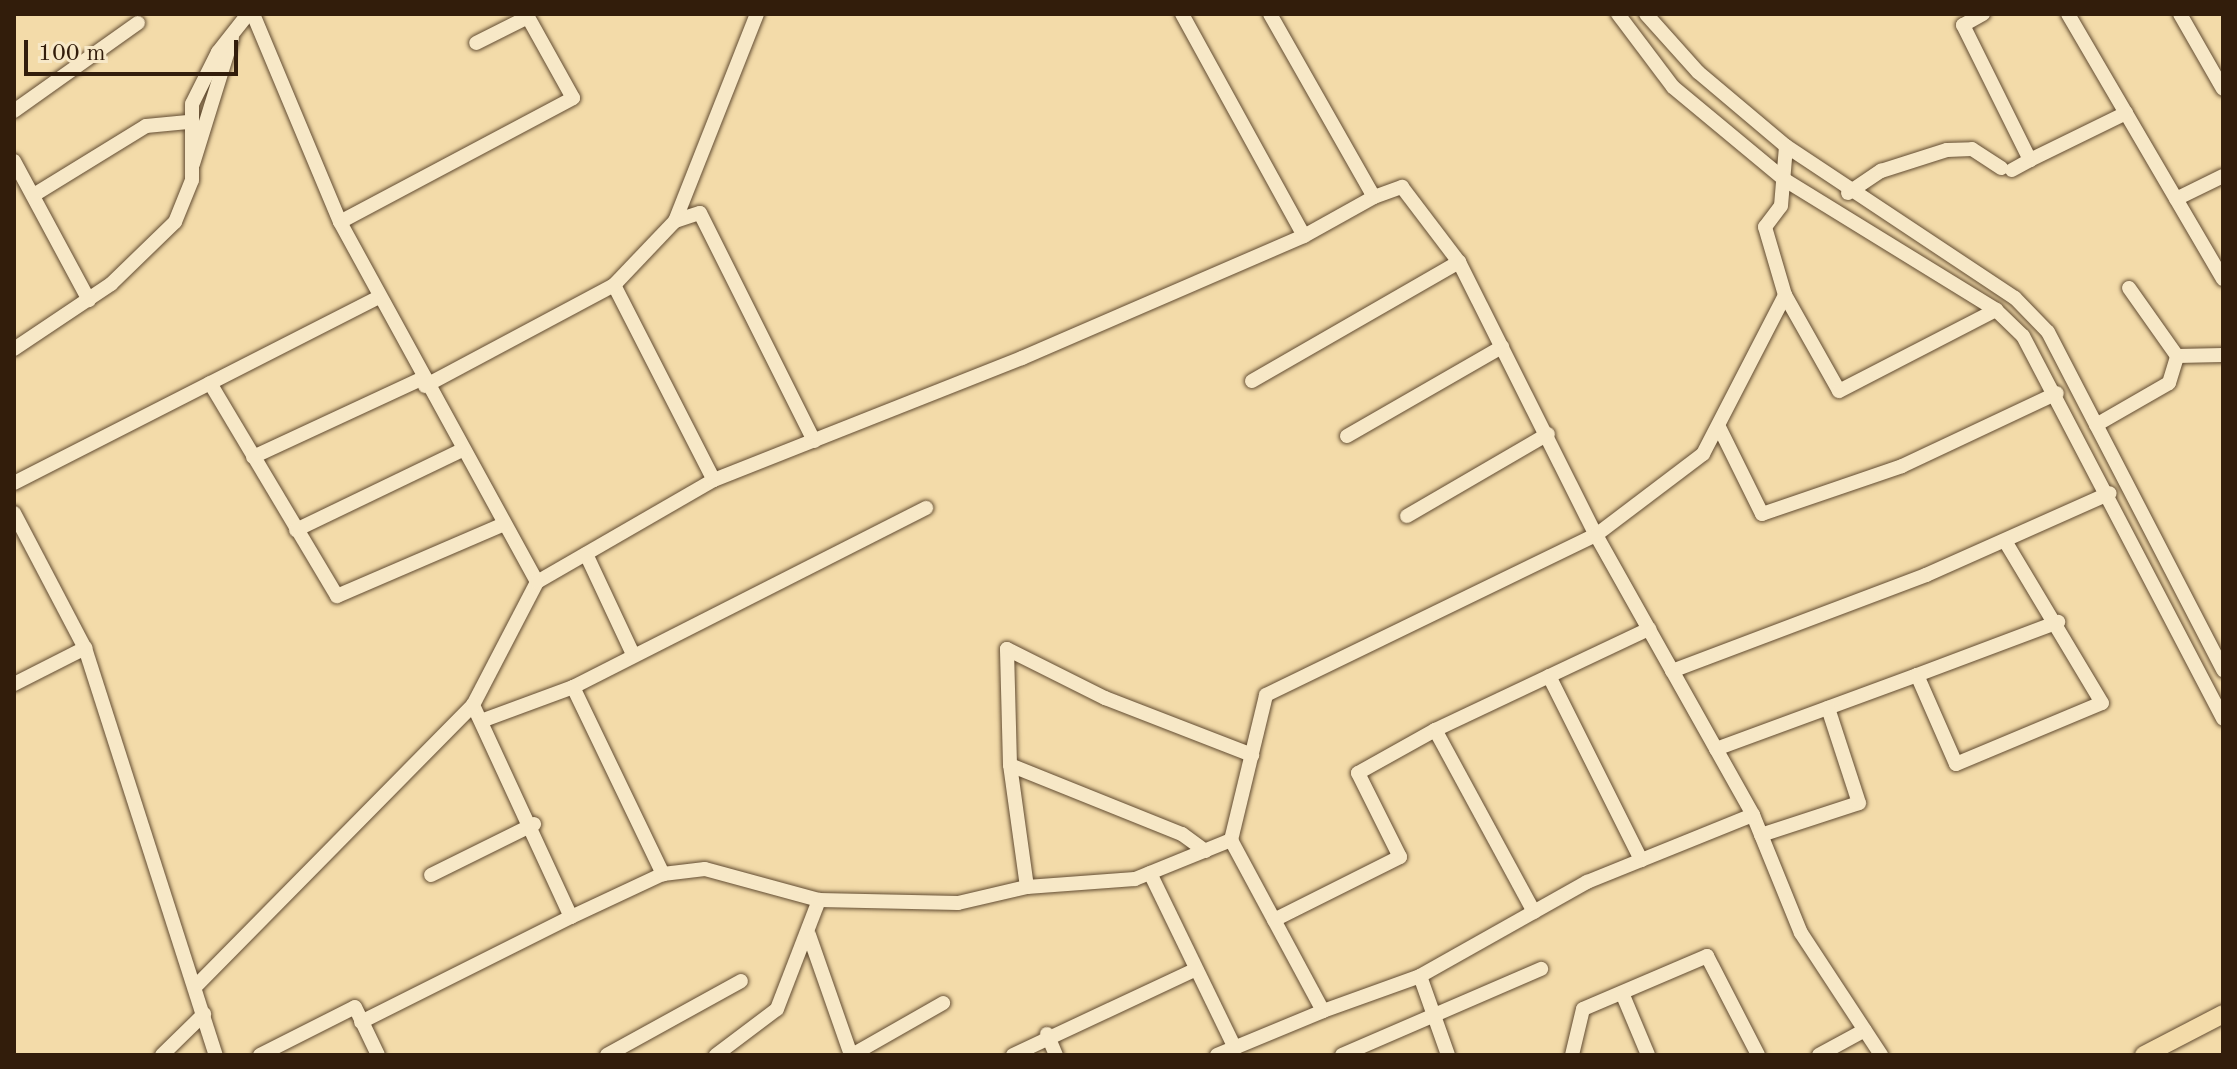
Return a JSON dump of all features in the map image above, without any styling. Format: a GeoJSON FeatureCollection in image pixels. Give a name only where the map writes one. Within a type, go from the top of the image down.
{"type":"FeatureCollection","features":[{"type":"Feature","properties":{"kind":"main road"},"geometry":{"type":"LineString","coordinates":[[2144,1055],[2223,1014]]}},
{"type":"Feature","properties":{"kind":"street"},"geometry":{"type":"LineString","coordinates":[[192,169],[188,122],[207,70],[234,30],[250,14],[340,222],[423,382],[537,582]]}},
{"type":"Feature","properties":{"kind":"street"},"geometry":{"type":"LineString","coordinates":[[253,457],[423,382],[614,285],[675,221],[757,14]]}},
{"type":"Feature","properties":{"kind":"street"},"geometry":{"type":"LineString","coordinates":[[1182,14],[1304,236]]}},
{"type":"Feature","properties":{"kind":"street"},"geometry":{"type":"LineString","coordinates":[[1270,14],[1374,197]]}},
{"type":"Feature","properties":{"kind":"street"},"geometry":{"type":"LineString","coordinates":[[1618,14],[1673,87],[1785,180],[1996,310],[2023,336],[2110,493],[2223,719]]}},
{"type":"Feature","properties":{"kind":"street"},"geometry":{"type":"LineString","coordinates":[[1646,14],[1698,72],[1786,146],[1848,193],[2015,298],[2048,332],[2223,670]]}},
{"type":"Feature","properties":{"kind":"street"},"geometry":{"type":"LineString","coordinates":[[1983,14],[1960,20],[2030,160]]}},
{"type":"Feature","properties":{"kind":"street"},"geometry":{"type":"LineString","coordinates":[[2068,14],[2223,279]]}},
{"type":"Feature","properties":{"kind":"street"},"geometry":{"type":"LineString","coordinates":[[2180,14],[2218,71],[2223,89]]}},
{"type":"Feature","properties":{"kind":"street"},"geometry":{"type":"LineString","coordinates":[[340,222],[573,98],[530,15],[476,43]]}},
{"type":"Feature","properties":{"kind":"street"},"geometry":{"type":"LineString","coordinates":[[14,111],[138,23]]}},
{"type":"Feature","properties":{"kind":"street"},"geometry":{"type":"LineString","coordinates":[[14,349],[89,300],[170,229],[186,201],[192,169],[234,30]]}},
{"type":"Feature","properties":{"kind":"street"},"geometry":{"type":"LineString","coordinates":[[1848,193],[1881,171],[1947,150],[1972,149],[2006,169],[2126,113]]}},
{"type":"Feature","properties":{"kind":"street"},"geometry":{"type":"LineString","coordinates":[[37,193],[146,126],[188,122]]}},
{"type":"Feature","properties":{"kind":"street"},"geometry":{"type":"LineString","coordinates":[[1786,146],[1781,206],[1765,227],[1785,295],[1839,391],[1996,310]]}},
{"type":"Feature","properties":{"kind":"street"},"geometry":{"type":"LineString","coordinates":[[14,161],[37,193],[89,300]]}},
{"type":"Feature","properties":{"kind":"street"},"geometry":{"type":"LineString","coordinates":[[2176,199],[2223,176]]}},
{"type":"Feature","properties":{"kind":"street"},"geometry":{"type":"LineString","coordinates":[[195,987],[473,705],[537,582],[714,480],[1304,236],[1374,197],[1402,187],[1459,262],[1596,535],[1753,815],[1801,933],[1881,1055]]}},
{"type":"Feature","properties":{"kind":"street"},"geometry":{"type":"LineString","coordinates":[[675,221],[700,213],[814,441]]}},
{"type":"Feature","properties":{"kind":"street"},"geometry":{"type":"LineString","coordinates":[[1252,381],[1459,262]]}},
{"type":"Feature","properties":{"kind":"street"},"geometry":{"type":"LineString","coordinates":[[614,285],[714,480]]}},
{"type":"Feature","properties":{"kind":"street"},"geometry":{"type":"LineString","coordinates":[[2129,288],[2177,356]]}},
{"type":"Feature","properties":{"kind":"street"},"geometry":{"type":"LineString","coordinates":[[1323,1011],[1231,840],[1266,695],[1596,535],[1664,488],[1703,454],[1785,295]]}},
{"type":"Feature","properties":{"kind":"street"},"geometry":{"type":"LineString","coordinates":[[14,483],[379,297]]}},
{"type":"Feature","properties":{"kind":"street"},"geometry":{"type":"LineString","coordinates":[[1347,436],[1502,347]]}},
{"type":"Feature","properties":{"kind":"street"},"geometry":{"type":"LineString","coordinates":[[2177,356],[2223,355]]}},
{"type":"Feature","properties":{"kind":"street"},"geometry":{"type":"LineString","coordinates":[[2096,425],[2169,383],[2177,356]]}},
{"type":"Feature","properties":{"kind":"street"},"geometry":{"type":"LineString","coordinates":[[210,383],[330,587],[349,596],[504,524]]}},
{"type":"Feature","properties":{"kind":"street"},"geometry":{"type":"LineString","coordinates":[[1719,427],[1762,514],[1902,466],[2057,393]]}},
{"type":"Feature","properties":{"kind":"street"},"geometry":{"type":"LineString","coordinates":[[1407,516],[1548,434]]}},
{"type":"Feature","properties":{"kind":"street"},"geometry":{"type":"LineString","coordinates":[[296,530],[462,450]]}},
{"type":"Feature","properties":{"kind":"street"},"geometry":{"type":"LineString","coordinates":[[1672,671],[2005,541],[2110,493]]}},
{"type":"Feature","properties":{"kind":"street"},"geometry":{"type":"LineString","coordinates":[[484,720],[573,687],[632,652],[926,508]]}},
{"type":"Feature","properties":{"kind":"street"},"geometry":{"type":"LineString","coordinates":[[14,513],[85,648],[216,1055]]}},
{"type":"Feature","properties":{"kind":"street"},"geometry":{"type":"LineString","coordinates":[[1917,675],[1956,764],[2102,703],[2058,622],[2005,541]]}},
{"type":"Feature","properties":{"kind":"street"},"geometry":{"type":"LineString","coordinates":[[586,554],[632,652]]}},
{"type":"Feature","properties":{"kind":"street"},"geometry":{"type":"LineString","coordinates":[[1716,749],[2058,622]]}},
{"type":"Feature","properties":{"kind":"street"},"geometry":{"type":"LineString","coordinates":[[1274,920],[1400,857],[1358,773],[1435,730],[1649,629]]}},
{"type":"Feature","properties":{"kind":"street"},"geometry":{"type":"LineString","coordinates":[[14,684],[85,648]]}},
{"type":"Feature","properties":{"kind":"street"},"geometry":{"type":"LineString","coordinates":[[1027,887],[1010,765],[1007,649],[1105,698],[1252,755]]}},
{"type":"Feature","properties":{"kind":"street"},"geometry":{"type":"LineString","coordinates":[[1549,676],[1641,860]]}},
{"type":"Feature","properties":{"kind":"street"},"geometry":{"type":"LineString","coordinates":[[573,687],[663,874]]}},
{"type":"Feature","properties":{"kind":"street"},"geometry":{"type":"LineString","coordinates":[[473,705],[484,720],[534,824],[571,917]]}},
{"type":"Feature","properties":{"kind":"street"},"geometry":{"type":"LineString","coordinates":[[1761,835],[1859,803],[1828,708]]}},
{"type":"Feature","properties":{"kind":"street"},"geometry":{"type":"LineString","coordinates":[[1435,730],[1534,912]]}},
{"type":"Feature","properties":{"kind":"street"},"geometry":{"type":"LineString","coordinates":[[1010,765],[1182,834],[1205,851]]}},
{"type":"Feature","properties":{"kind":"street"},"geometry":{"type":"LineString","coordinates":[[1217,1055],[1323,1011],[1420,976],[1534,912],[1641,860],[1753,815]]}},
{"type":"Feature","properties":{"kind":"street"},"geometry":{"type":"LineString","coordinates":[[431,875],[534,824]]}},
{"type":"Feature","properties":{"kind":"street"},"geometry":{"type":"LineString","coordinates":[[361,1022],[663,874],[705,869],[819,900],[958,903],[1027,887],[1150,873],[1231,840]]}},
{"type":"Feature","properties":{"kind":"street"},"geometry":{"type":"LineString","coordinates":[[1150,873],[1192,971],[1235,1048]]}},
{"type":"Feature","properties":{"kind":"street"},"geometry":{"type":"LineString","coordinates":[[716,1055],[777,1009],[809,935],[819,900]]}},
{"type":"Feature","properties":{"kind":"street"},"geometry":{"type":"LineString","coordinates":[[809,935],[852,1055],[943,1003]]}},
{"type":"Feature","properties":{"kind":"street"},"geometry":{"type":"LineString","coordinates":[[1572,1055],[1583,1009],[1707,956],[1758,1055]]}},
{"type":"Feature","properties":{"kind":"street"},"geometry":{"type":"LineString","coordinates":[[1342,1055],[1541,969]]}},
{"type":"Feature","properties":{"kind":"street"},"geometry":{"type":"LineString","coordinates":[[1013,1055],[1047,1034],[1192,971]]}},
{"type":"Feature","properties":{"kind":"street"},"geometry":{"type":"LineString","coordinates":[[1420,976],[1448,1055]]}},
{"type":"Feature","properties":{"kind":"street"},"geometry":{"type":"LineString","coordinates":[[607,1055],[741,981]]}},
{"type":"Feature","properties":{"kind":"street"},"geometry":{"type":"LineString","coordinates":[[1622,993],[1648,1055]]}},
{"type":"Feature","properties":{"kind":"street"},"geometry":{"type":"LineString","coordinates":[[260,1055],[355,1007],[378,1055]]}},
{"type":"Feature","properties":{"kind":"street"},"geometry":{"type":"LineString","coordinates":[[162,1055],[204,1014]]}},
{"type":"Feature","properties":{"kind":"street"},"geometry":{"type":"LineString","coordinates":[[1819,1055],[1865,1030]]}},
{"type":"Feature","properties":{"kind":"street"},"geometry":{"type":"LineString","coordinates":[[1047,1034],[1056,1055]]}}]}
